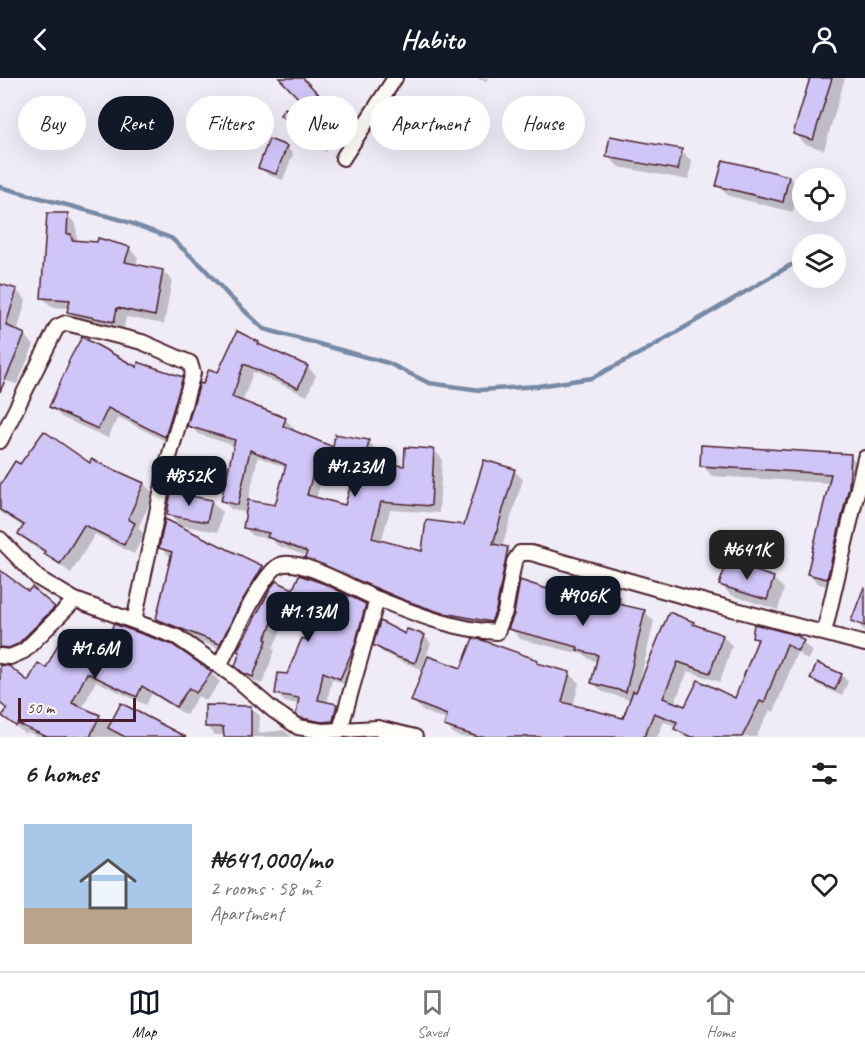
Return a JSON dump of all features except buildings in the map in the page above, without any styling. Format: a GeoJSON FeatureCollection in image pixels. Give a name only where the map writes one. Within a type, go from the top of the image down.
{"type":"FeatureCollection","features":[{"type":"Feature","properties":{"kind":"street"},"geometry":{"type":"LineString","coordinates":[[344,158],[395,78]]}},
{"type":"Feature","properties":{"kind":"street"},"geometry":{"type":"LineString","coordinates":[[0,441],[57,327],[66,323],[142,342],[190,363],[193,373],[168,461],[134,621]]}},
{"type":"Feature","properties":{"kind":"street"},"geometry":{"type":"LineString","coordinates":[[824,633],[865,458]]}},
{"type":"Feature","properties":{"kind":"street"},"geometry":{"type":"LineString","coordinates":[[0,539],[38,578],[75,600],[177,637],[219,666],[299,732],[378,728],[415,737]]}},
{"type":"Feature","properties":{"kind":"street"},"geometry":{"type":"LineString","coordinates":[[219,666],[266,577],[279,565],[291,564],[321,572],[377,599],[446,624],[497,632],[505,612],[514,561],[520,553],[531,553],[865,644]]}},
{"type":"Feature","properties":{"kind":"street"},"geometry":{"type":"LineString","coordinates":[[340,730],[377,599]]}},
{"type":"Feature","properties":{"kind":"street"},"geometry":{"type":"LineString","coordinates":[[0,656],[10,657],[24,651],[75,600]]}},
{"type":"Feature","properties":{"kind":"waterway"},"geometry":{"type":"LineString","coordinates":[[0,187],[122,220],[171,238],[264,329],[388,363],[429,383],[480,390],[538,386],[592,378],[648,349],[791,265]]}}]}
